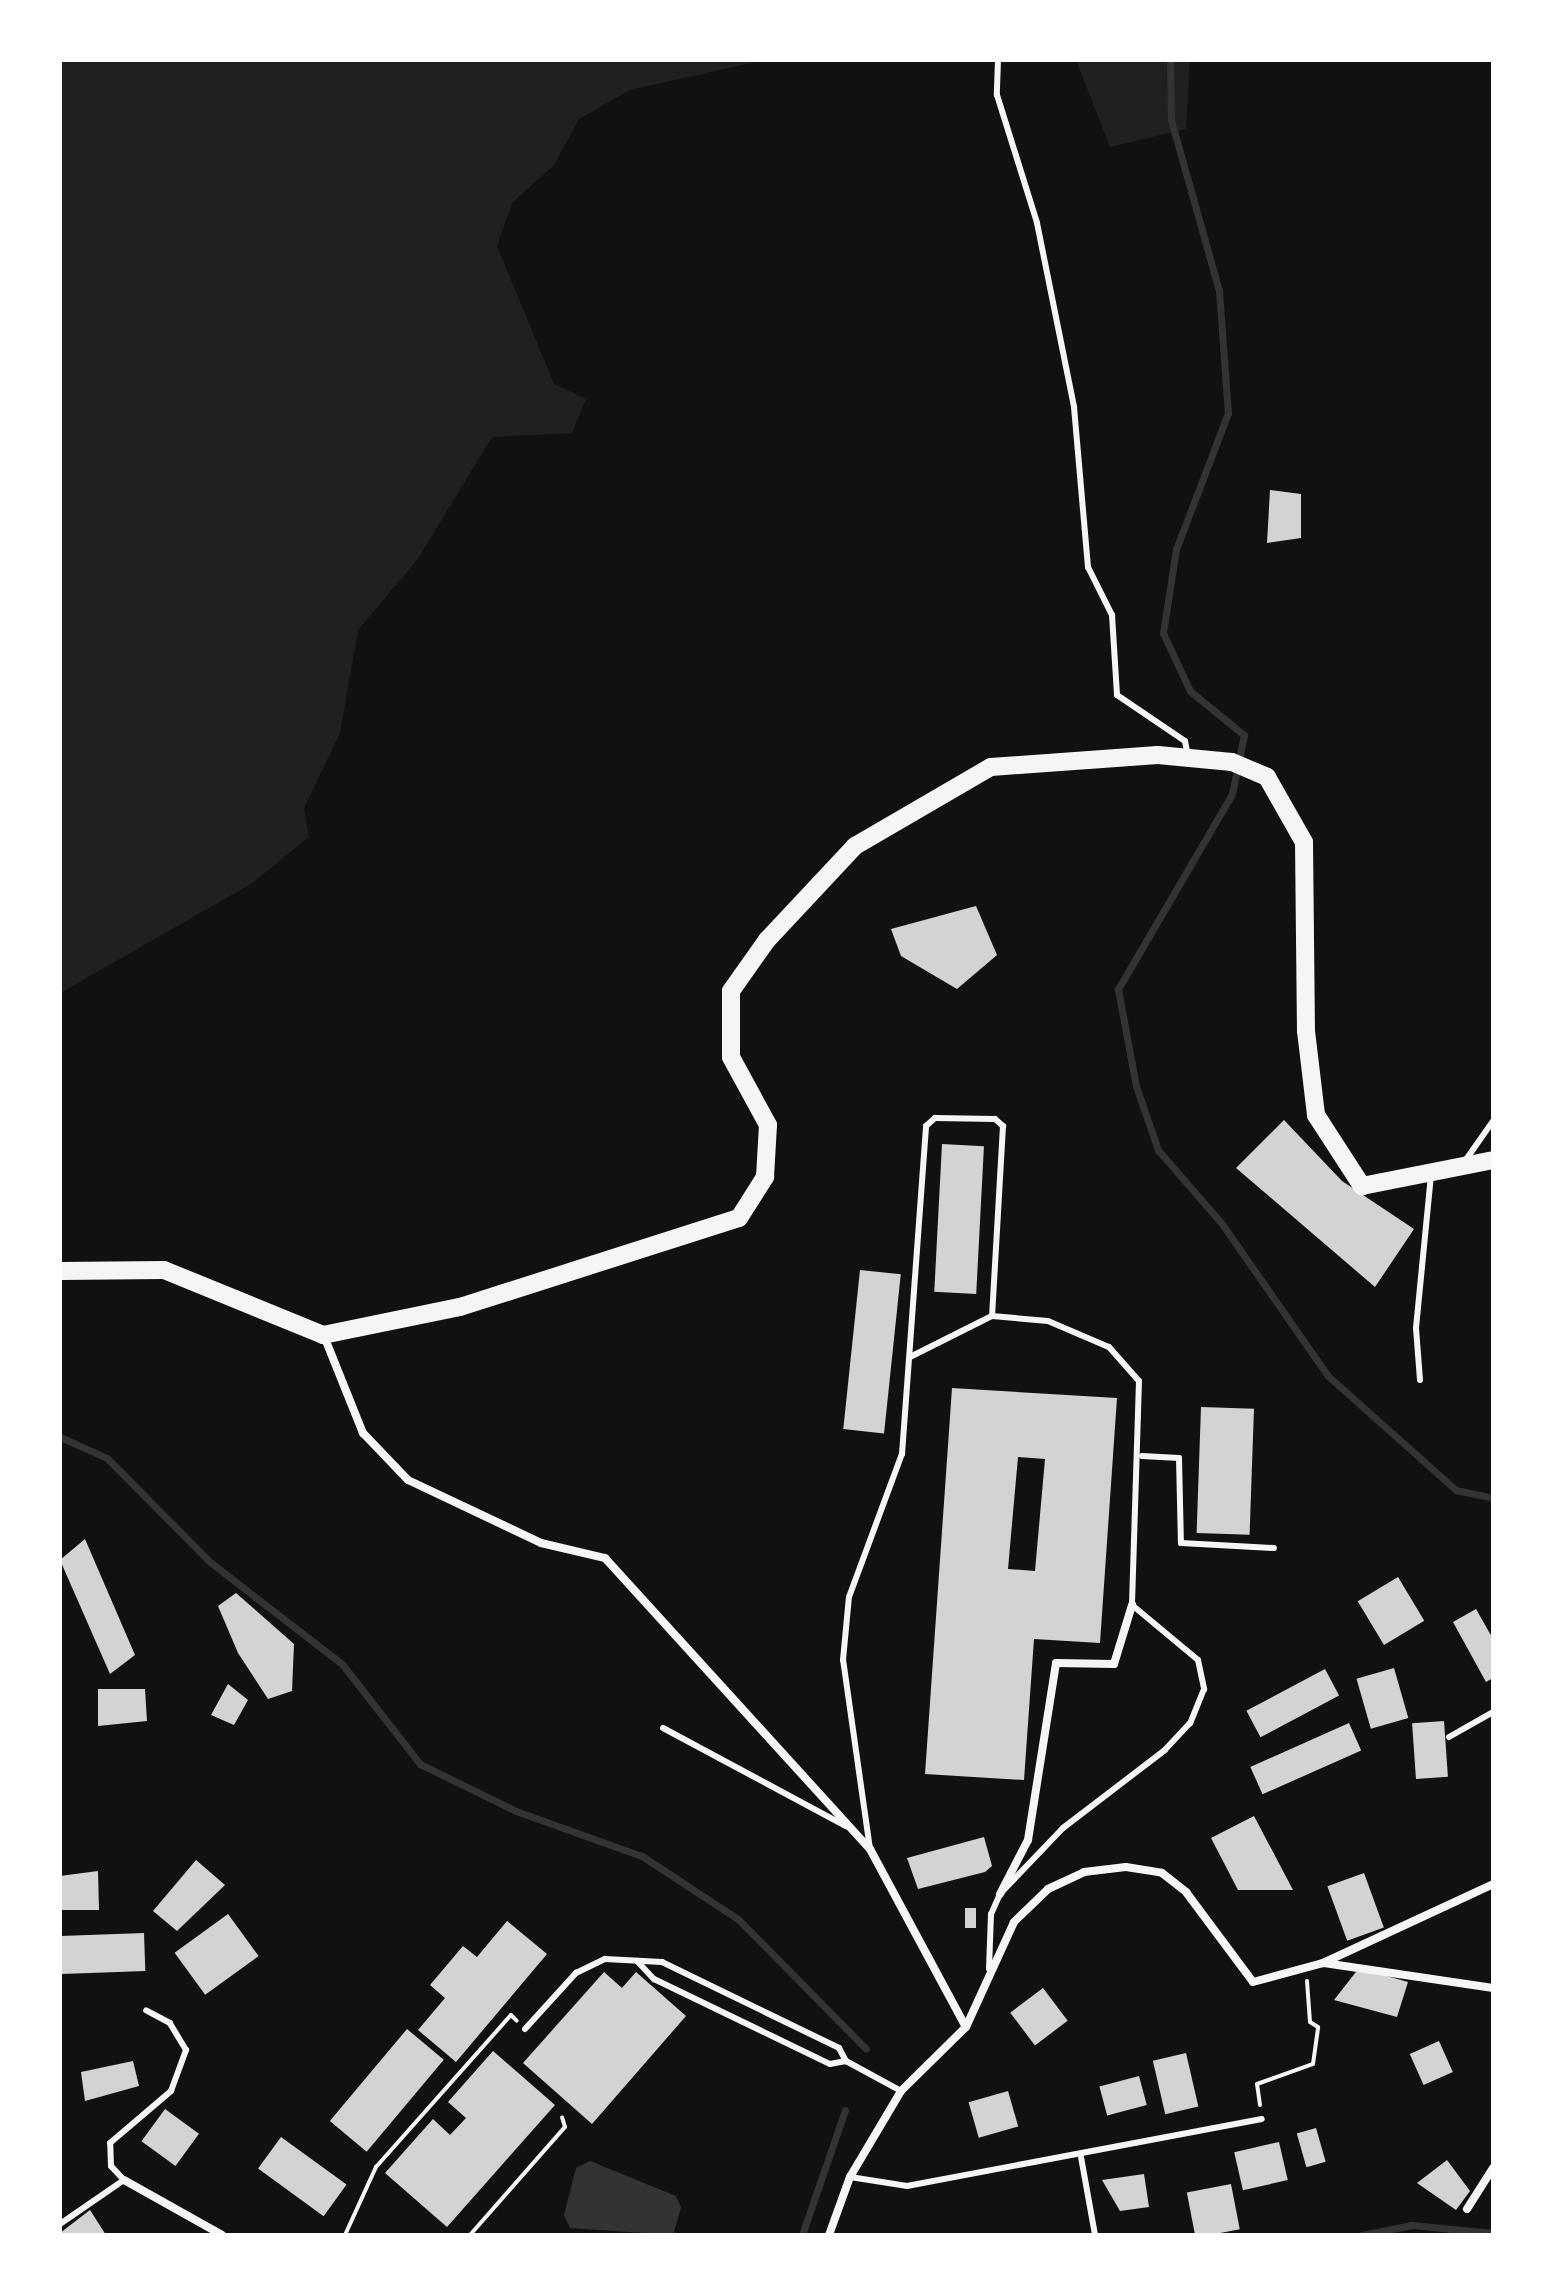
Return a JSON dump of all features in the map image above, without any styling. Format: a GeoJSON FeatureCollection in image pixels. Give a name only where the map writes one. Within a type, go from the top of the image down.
{"type":"FeatureCollection","features":[{"type":"Feature","properties":{"kind":"main road"},"geometry":{"type":"LineString","coordinates":[[60,1271],[164,1270],[323,1335],[460,1307],[739,1218],[765,1177],[768,1125],[731,1057],[731,991],[767,940],[855,846],[991,767],[1188,757],[1232,762],[1267,777],[1287,801],[1304,842],[1306,1031],[1316,1115],[1362,1186],[1432,1172],[1465,1161],[1493,1160]]}},
{"type":"Feature","properties":{"kind":"street"},"geometry":{"type":"LineString","coordinates":[[323,1335],[363,1433],[408,1480],[541,1543],[605,1558],[870,1849],[966,2027]]}},
{"type":"Feature","properties":{"kind":"street"},"geometry":{"type":"LineString","coordinates":[[1000,1894],[1028,1840],[1056,1663],[1114,1664],[1132,1605]]}},
{"type":"Feature","properties":{"kind":"street"},"geometry":{"type":"LineString","coordinates":[[829,2235],[850,2177],[901,2091],[966,2027],[989,1969],[1014,1922],[1048,1889],[1084,1872],[1126,1867],[1162,1873],[1186,1892],[1253,1982],[1323,1963],[1493,1884]]}},
{"type":"Feature","properties":{"kind":"street"},"geometry":{"type":"LineString","coordinates":[[1323,1963],[1493,1988]]}},
{"type":"Feature","properties":{"kind":"street"},"geometry":{"type":"LineString","coordinates":[[1467,2209],[1493,2168]]}},
{"type":"Feature","properties":{"kind":"street"},"geometry":{"type":"LineString","coordinates":[[124,2180],[222,2235]]}},
{"type":"Feature","properties":{"kind":"lane"},"geometry":{"type":"LineString","coordinates":[[998,60],[997,95],[1037,223],[1074,407],[1088,567],[1112,615],[1117,695],[1185,741],[1188,757]]}},
{"type":"Feature","properties":{"kind":"lane"},"geometry":{"type":"LineString","coordinates":[[870,1849],[843,1660],[849,1597],[902,1454],[926,1126],[935,1118],[995,1119],[1003,1126],[992,1316]]}},
{"type":"Feature","properties":{"kind":"lane"},"geometry":{"type":"LineString","coordinates":[[1465,1161],[1493,1121]]}},
{"type":"Feature","properties":{"kind":"lane"},"geometry":{"type":"LineString","coordinates":[[1420,1380],[1416,1328],[1432,1172]]}},
{"type":"Feature","properties":{"kind":"lane"},"geometry":{"type":"LineString","coordinates":[[910,1357],[992,1316],[1048,1321],[1109,1347],[1139,1381],[1142,1456],[1132,1605],[1148,1626],[1198,1660],[1204,1689],[1190,1723],[1063,1828],[1000,1894],[991,1914],[989,1969]]}},
{"type":"Feature","properties":{"kind":"lane"},"geometry":{"type":"LineString","coordinates":[[1142,1456],[1179,1458],[1181,1543],[1274,1548]]}},
{"type":"Feature","properties":{"kind":"lane"},"geometry":{"type":"LineString","coordinates":[[1449,1737],[1493,1712]]}},
{"type":"Feature","properties":{"kind":"lane"},"geometry":{"type":"LineString","coordinates":[[663,1728],[851,1829]]}},
{"type":"Feature","properties":{"kind":"lane"},"geometry":{"type":"LineString","coordinates":[[525,2029],[576,1973],[605,1959],[637,1961],[675,1969],[839,2048],[846,2061],[901,2091]]}},
{"type":"Feature","properties":{"kind":"lane"},"geometry":{"type":"LineString","coordinates":[[637,1961],[654,1979],[830,2064],[846,2061]]}},
{"type":"Feature","properties":{"kind":"lane"},"geometry":{"type":"LineString","coordinates":[[60,2224],[124,2180],[111,2166],[110,2143],[171,2091],[186,2050],[170,2023],[146,2010]]}},
{"type":"Feature","properties":{"kind":"lane"},"geometry":{"type":"LineString","coordinates":[[850,2177],[907,2186],[1081,2157],[1262,2119]]}},
{"type":"Feature","properties":{"kind":"lane"},"geometry":{"type":"LineString","coordinates":[[1081,2157],[1095,2235]]}},
{"type":"Feature","properties":{"kind":"path"},"geometry":{"type":"LineString","coordinates":[[1262,2119],[1257,2084],[1313,2064],[1318,2027],[1310,2022],[1305,1968]]}},
{"type":"Feature","properties":{"kind":"path"},"geometry":{"type":"LineString","coordinates":[[345,2235],[376,2167],[511,2015],[525,2029]]}},
{"type":"Feature","properties":{"kind":"path"},"geometry":{"type":"LineString","coordinates":[[470,2235],[565,2127],[562,2117]]}},
{"type":"Feature","properties":{"kind":"shaded area"},"geometry":{"type":"Polygon","coordinates":[[[60,60],[765,60],[630,90],[579,119],[554,165],[512,203],[497,246],[554,384],[586,399],[572,433],[492,437],[417,560],[358,630],[340,733],[304,808],[309,837],[251,884],[60,993],[60,60]]]}},
{"type":"Feature","properties":{"kind":"shaded area"},"geometry":{"type":"Polygon","coordinates":[[[1076,60],[1190,60],[1186,129],[1110,147],[1076,60]]]}},
{"type":"Feature","properties":{"kind":"shaded area"},"geometry":{"type":"Polygon","coordinates":[[[590,2161],[676,2196],[681,2207],[673,2235],[570,2228],[564,2215],[576,2168],[590,2161]]]}},
{"type":"Feature","properties":{"kind":"building"},"geometry":{"type":"Polygon","coordinates":[[[1270,490],[1301,494],[1301,538],[1267,543],[1270,490]]]}},
{"type":"Feature","properties":{"kind":"building"},"geometry":{"type":"Polygon","coordinates":[[[976,906],[997,955],[957,989],[901,956],[891,929],[976,906]]]}},
{"type":"Feature","properties":{"kind":"building"},"geometry":{"type":"Polygon","coordinates":[[[1284,1120],[1342,1181],[1414,1229],[1375,1287],[1236,1168],[1284,1120]]]}},
{"type":"Feature","properties":{"kind":"building"},"geometry":{"type":"Polygon","coordinates":[[[942,1144],[984,1146],[976,1294],[934,1292],[942,1144]]]}},
{"type":"Feature","properties":{"kind":"building"},"geometry":{"type":"Polygon","coordinates":[[[860,1270],[901,1274],[884,1433],[843,1429],[860,1270]]]}},
{"type":"Feature","properties":{"kind":"building"},"geometry":{"type":"Polygon","coordinates":[[[952,1388],[1117,1398],[1100,1643],[1034,1639],[1024,1780],[925,1774],[952,1388]],[[1018,1457],[1008,1569],[1035,1571],[1045,1459],[1018,1457]]]}},
{"type":"Feature","properties":{"kind":"building"},"geometry":{"type":"Polygon","coordinates":[[[1201,1407],[1254,1409],[1250,1535],[1197,1533],[1201,1407]]]}},
{"type":"Feature","properties":{"kind":"building"},"geometry":{"type":"Polygon","coordinates":[[[85,1539],[135,1655],[110,1674],[60,1560],[85,1539]]]}},
{"type":"Feature","properties":{"kind":"building"},"geometry":{"type":"Polygon","coordinates":[[[1398,1577],[1424,1621],[1384,1645],[1358,1601],[1398,1577]]]}},
{"type":"Feature","properties":{"kind":"building"},"geometry":{"type":"Polygon","coordinates":[[[236,1593],[294,1644],[292,1691],[268,1699],[238,1653],[218,1606],[236,1593]]]}},
{"type":"Feature","properties":{"kind":"building"},"geometry":{"type":"Polygon","coordinates":[[[1476,1609],[1493,1639],[1493,1678],[1486,1682],[1453,1622],[1476,1609]]]}},
{"type":"Feature","properties":{"kind":"building"},"geometry":{"type":"Polygon","coordinates":[[[1394,1668],[1408,1718],[1371,1729],[1357,1679],[1394,1668]]]}},
{"type":"Feature","properties":{"kind":"building"},"geometry":{"type":"Polygon","coordinates":[[[1325,1669],[1339,1695],[1261,1737],[1246,1711],[1325,1669]]]}},
{"type":"Feature","properties":{"kind":"building"},"geometry":{"type":"Polygon","coordinates":[[[228,1684],[248,1700],[234,1725],[211,1715],[228,1684]]]}},
{"type":"Feature","properties":{"kind":"building"},"geometry":{"type":"Polygon","coordinates":[[[98,1689],[145,1689],[147,1721],[98,1726],[98,1689]]]}},
{"type":"Feature","properties":{"kind":"building"},"geometry":{"type":"Polygon","coordinates":[[[1444,1721],[1448,1777],[1416,1779],[1412,1723],[1444,1721]]]}},
{"type":"Feature","properties":{"kind":"building"},"geometry":{"type":"Polygon","coordinates":[[[1349,1723],[1361,1750],[1263,1794],[1250,1767],[1349,1723]]]}},
{"type":"Feature","properties":{"kind":"building"},"geometry":{"type":"Polygon","coordinates":[[[1254,1816],[1293,1890],[1238,1890],[1211,1838],[1254,1816]]]}},
{"type":"Feature","properties":{"kind":"building"},"geometry":{"type":"Polygon","coordinates":[[[984,1837],[992,1866],[985,1872],[918,1889],[907,1858],[984,1837]]]}},
{"type":"Feature","properties":{"kind":"building"},"geometry":{"type":"Polygon","coordinates":[[[196,1860],[225,1885],[177,1931],[153,1911],[196,1860]]]}},
{"type":"Feature","properties":{"kind":"building"},"geometry":{"type":"Polygon","coordinates":[[[98,1871],[99,1910],[60,1910],[60,1876],[98,1871]]]}},
{"type":"Feature","properties":{"kind":"building"},"geometry":{"type":"Polygon","coordinates":[[[1364,1873],[1384,1928],[1347,1941],[1327,1886],[1364,1873]]]}},
{"type":"Feature","properties":{"kind":"building"},"geometry":{"type":"Polygon","coordinates":[[[965,1908],[976,1908],[976,1928],[965,1928],[965,1908]]]}},
{"type":"Feature","properties":{"kind":"building"},"geometry":{"type":"Polygon","coordinates":[[[228,1914],[259,1956],[205,1995],[175,1953],[228,1914]]]}},
{"type":"Feature","properties":{"kind":"building"},"geometry":{"type":"Polygon","coordinates":[[[507,1921],[547,1954],[456,2062],[418,2030],[445,1998],[430,1985],[463,1946],[477,1957],[507,1921]]]}},
{"type":"Feature","properties":{"kind":"building"},"geometry":{"type":"Polygon","coordinates":[[[144,1933],[145,1971],[61,1974],[60,1936],[144,1933]]]}},
{"type":"Feature","properties":{"kind":"building"},"geometry":{"type":"Polygon","coordinates":[[[1359,1968],[1408,1982],[1397,2017],[1334,2000],[1359,1968]]]}},
{"type":"Feature","properties":{"kind":"building"},"geometry":{"type":"Polygon","coordinates":[[[604,1972],[622,1988],[636,1972],[686,2016],[592,2124],[523,2063],[604,1972]]]}},
{"type":"Feature","properties":{"kind":"building"},"geometry":{"type":"Polygon","coordinates":[[[1043,1988],[1068,2021],[1035,2045],[1010,2013],[1043,1988]]]}},
{"type":"Feature","properties":{"kind":"building"},"geometry":{"type":"Polygon","coordinates":[[[407,2029],[444,2060],[367,2152],[330,2121],[407,2029]]]}},
{"type":"Feature","properties":{"kind":"building"},"geometry":{"type":"Polygon","coordinates":[[[1439,2041],[1453,2072],[1424,2085],[1410,2054],[1439,2041]]]}},
{"type":"Feature","properties":{"kind":"building"},"geometry":{"type":"Polygon","coordinates":[[[493,2051],[555,2105],[447,2227],[385,2173],[433,2119],[450,2135],[466,2118],[448,2102],[493,2051]]]}},
{"type":"Feature","properties":{"kind":"building"},"geometry":{"type":"Polygon","coordinates":[[[1186,2053],[1198,2107],[1165,2114],[1153,2061],[1186,2053]]]}},
{"type":"Feature","properties":{"kind":"building"},"geometry":{"type":"Polygon","coordinates":[[[133,2061],[139,2086],[85,2101],[81,2072],[133,2061]]]}},
{"type":"Feature","properties":{"kind":"building"},"geometry":{"type":"Polygon","coordinates":[[[1139,2076],[1147,2105],[1107,2116],[1099,2087],[1139,2076]]]}},
{"type":"Feature","properties":{"kind":"building"},"geometry":{"type":"Polygon","coordinates":[[[1008,2091],[1018,2127],[979,2138],[969,2102],[1008,2091]]]}},
{"type":"Feature","properties":{"kind":"building"},"geometry":{"type":"Polygon","coordinates":[[[165,2109],[199,2134],[175,2166],[141,2141],[165,2109]]]}},
{"type":"Feature","properties":{"kind":"building"},"geometry":{"type":"Polygon","coordinates":[[[1316,2128],[1326,2162],[1306,2167],[1297,2134],[1316,2128]]]}},
{"type":"Feature","properties":{"kind":"building"},"geometry":{"type":"Polygon","coordinates":[[[281,2137],[347,2185],[324,2216],[258,2169],[281,2137]]]}},
{"type":"Feature","properties":{"kind":"building"},"geometry":{"type":"Polygon","coordinates":[[[1279,2142],[1288,2180],[1243,2190],[1234,2152],[1279,2142]]]}},
{"type":"Feature","properties":{"kind":"building"},"geometry":{"type":"Polygon","coordinates":[[[1447,2160],[1470,2191],[1456,2210],[1417,2183],[1447,2160]]]}},
{"type":"Feature","properties":{"kind":"building"},"geometry":{"type":"Polygon","coordinates":[[[1144,2174],[1149,2207],[1120,2211],[1102,2180],[1144,2174]]]}},
{"type":"Feature","properties":{"kind":"building"},"geometry":{"type":"Polygon","coordinates":[[[1231,2184],[1240,2229],[1195,2235],[1187,2193],[1231,2184]]]}},
{"type":"Feature","properties":{"kind":"building"},"geometry":{"type":"Polygon","coordinates":[[[90,2210],[106,2235],[60,2233],[90,2210]]]}},
{"type":"Feature","properties":{"kind":"waterway"},"geometry":{"type":"LineString","coordinates":[[1170,60],[1171,120],[1219,291],[1228,413],[1176,549],[1163,633],[1190,691],[1244,735],[1232,794],[1118,989],[1136,1086],[1158,1150],[1222,1224],[1328,1376],[1456,1490],[1493,1498]]}},
{"type":"Feature","properties":{"kind":"waterway"},"geometry":{"type":"LineString","coordinates":[[60,1437],[107,1458],[210,1562],[342,1664],[420,1764],[516,1811],[642,1856],[738,1919],[866,2049]]}},
{"type":"Feature","properties":{"kind":"waterway"},"geometry":{"type":"LineString","coordinates":[[802,2235],[845,2110]]}},
{"type":"Feature","properties":{"kind":"waterway"},"geometry":{"type":"LineString","coordinates":[[1362,2235],[1412,2225],[1493,2233]]}}]}
